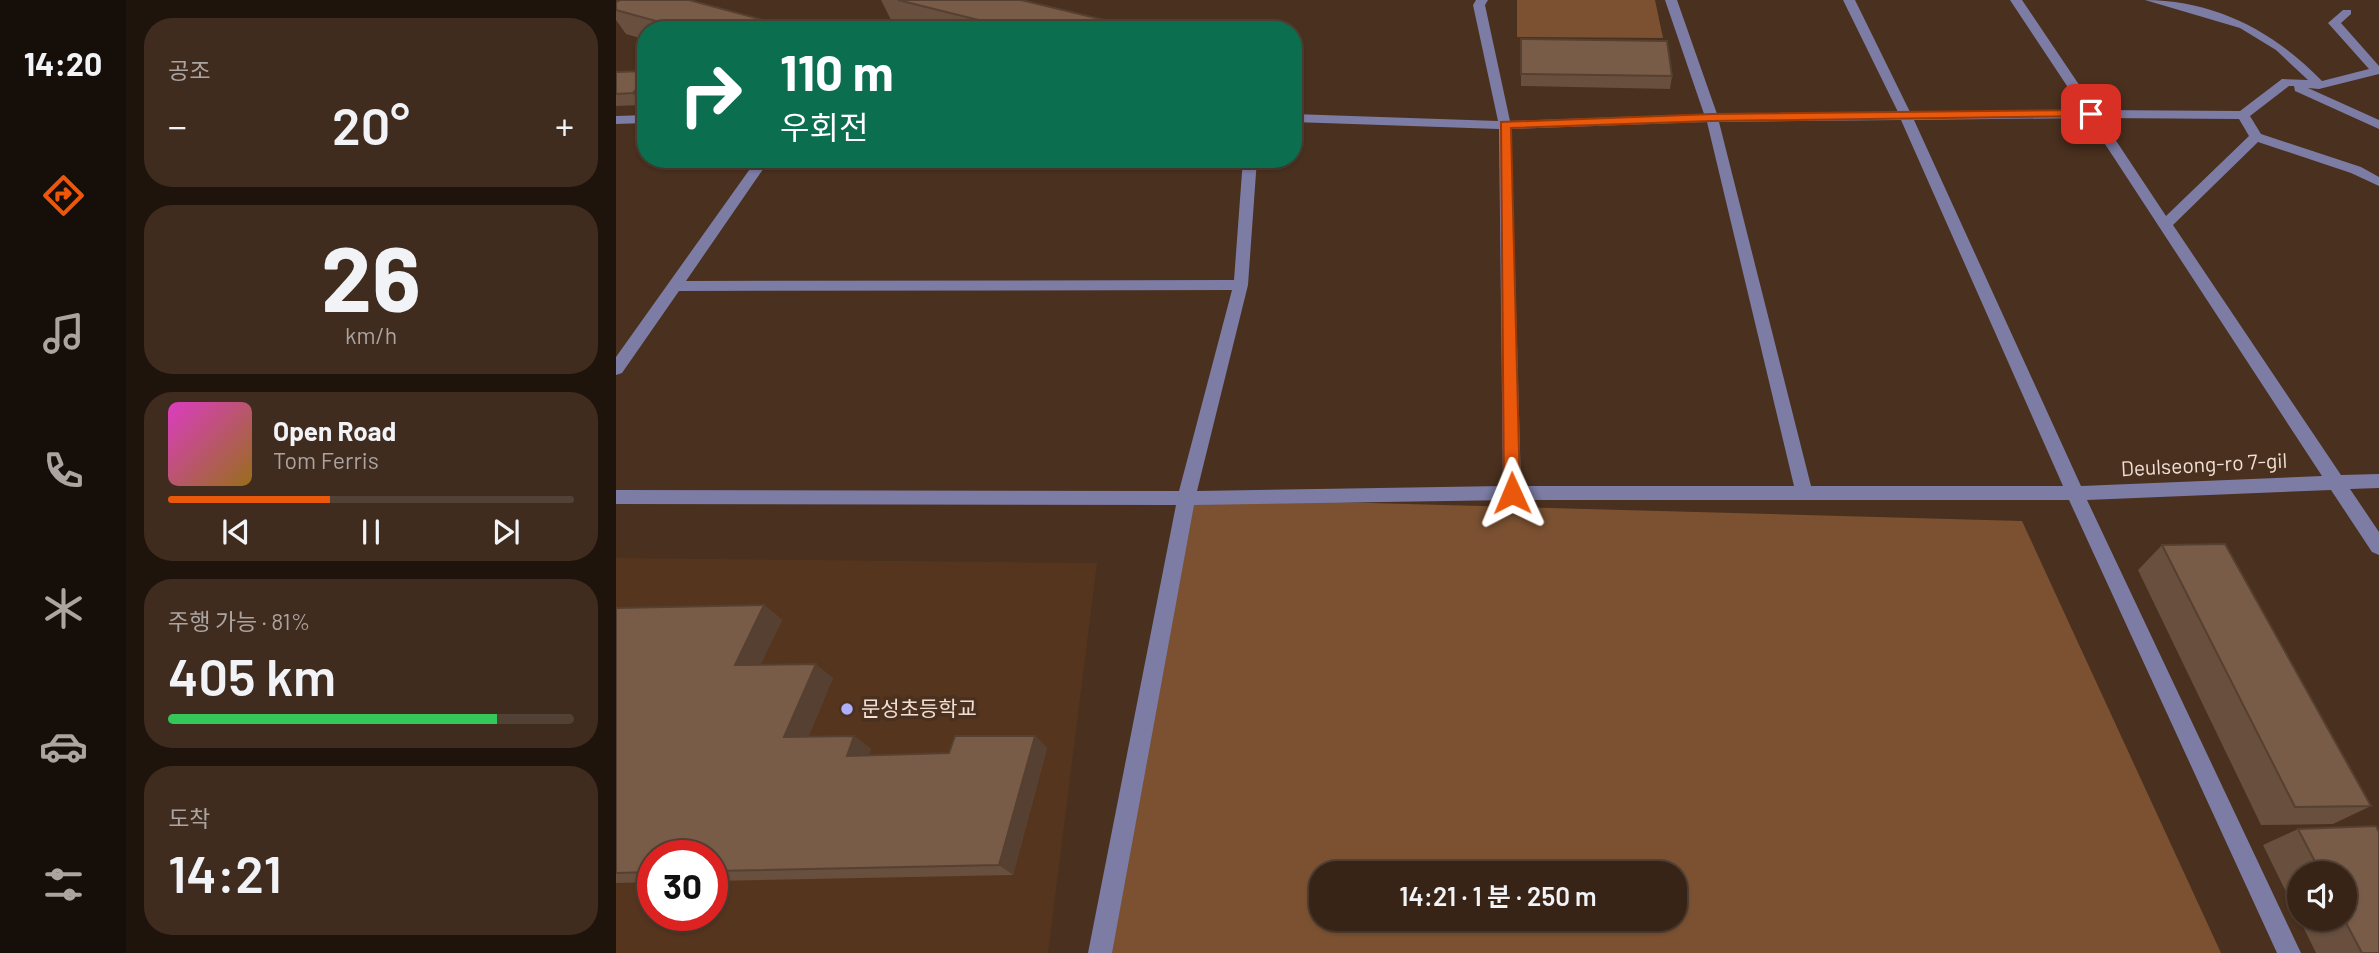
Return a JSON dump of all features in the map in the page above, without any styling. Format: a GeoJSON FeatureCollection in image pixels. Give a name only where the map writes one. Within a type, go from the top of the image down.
{"type":"FeatureCollection","features":[{"type":"Feature","properties":{"kind":"street"},"geometry":{"type":"LineString","coordinates":[[1482,0],[1479,5],[1505,125],[1512,493]]}},
{"type":"Feature","properties":{"kind":"street"},"geometry":{"type":"LineString","coordinates":[[1671,0],[1712,118],[1804,492]]}},
{"type":"Feature","properties":{"kind":"street"},"geometry":{"type":"LineString","coordinates":[[1849,0],[1906,116],[2075,493],[2289,953]]}},
{"type":"Feature","properties":{"kind":"street"},"geometry":{"type":"LineString","coordinates":[[2016,0],[2379,547]]}},
{"type":"Feature","properties":{"kind":"street"},"geometry":{"type":"LineString","coordinates":[[2151,0],[2222,16],[2260,31],[2296,59],[2319,85]]}},
{"type":"Feature","properties":{"kind":"street"},"geometry":{"type":"LineString","coordinates":[[1302,118],[1505,125],[1712,118],[2243,115],[2286,82],[2319,85],[2378,70],[2334,23],[2347,12]]}},
{"type":"Feature","properties":{"kind":"street"},"geometry":{"type":"LineString","coordinates":[[2286,82],[2379,125]]}},
{"type":"Feature","properties":{"kind":"street"},"geometry":{"type":"LineString","coordinates":[[2243,115],[2256,136],[2356,170],[2379,183]]}},
{"type":"Feature","properties":{"kind":"street"},"geometry":{"type":"LineString","coordinates":[[619,123],[637,120]]}},
{"type":"Feature","properties":{"kind":"street"},"geometry":{"type":"LineString","coordinates":[[2165,225],[2256,136]]}},
{"type":"Feature","properties":{"kind":"street"},"geometry":{"type":"LineString","coordinates":[[616,369],[758,168]]}},
{"type":"Feature","properties":{"kind":"street"},"geometry":{"type":"LineString","coordinates":[[1100,953],[1186,498],[1241,285],[1249,168]]}},
{"type":"Feature","properties":{"kind":"street"},"geometry":{"type":"LineString","coordinates":[[675,286],[1241,285]]}},
{"type":"Feature","properties":{"kind":"street","name":"Deulseong-ro 7-gil"},"geometry":{"type":"LineString","coordinates":[[616,497],[1186,498],[1512,493],[2075,493],[2379,481]]}},
{"type":"Feature","properties":{"kind":"shaded area"},"geometry":{"type":"Polygon","coordinates":[[[1517,0],[1655,0],[1663,38],[1517,37],[1517,0]]]}},
{"type":"Feature","properties":{"kind":"shaded area"},"geometry":{"type":"Polygon","coordinates":[[[1186,498],[2022,521],[2221,953],[1110,953],[1186,498]]]}},
{"type":"Feature","properties":{"kind":"shaded area","name":"문성초등학교"},"geometry":{"type":"Polygon","coordinates":[[[616,558],[1097,563],[1048,953],[616,953],[616,558]]]}},
{"type":"Feature","properties":{"kind":"building"},"geometry":{"type":"Polygon","coordinates":[[[689,0],[767,21],[656,21],[616,10],[616,2],[689,0]]]}},
{"type":"Feature","properties":{"kind":"building"},"geometry":{"type":"Polygon","coordinates":[[[898,0],[1021,0],[1108,21],[983,21],[898,0]]]}},
{"type":"Feature","properties":{"kind":"building"},"geometry":{"type":"Polygon","coordinates":[[[1521,39],[1667,41],[1672,76],[1521,74],[1521,39]]]}},
{"type":"Feature","properties":{"kind":"building"},"geometry":{"type":"Polygon","coordinates":[[[637,71],[637,89],[633,93],[616,94],[616,72],[637,71]]]}},
{"type":"Feature","properties":{"kind":"building"},"geometry":{"type":"Polygon","coordinates":[[[2225,544],[2371,806],[2295,807],[2162,545],[2225,544]]]}},
{"type":"Feature","properties":{"kind":"building"},"geometry":{"type":"Polygon","coordinates":[[[764,605],[735,665],[816,664],[784,737],[854,736],[847,756],[949,753],[955,736],[1035,736],[999,865],[728,871],[728,840],[637,840],[637,872],[616,873],[616,608],[764,605]]]}},
{"type":"Feature","properties":{"kind":"building"},"geometry":{"type":"Polygon","coordinates":[[[2376,826],[2379,832],[2379,953],[2362,953],[2350,931],[2357,931],[2357,861],[2315,861],[2298,829],[2376,826]]]}},
{"type":"Feature","properties":{"kind":"place","name":"문성초등학교"},"geometry":{"type":"Point","coordinates":[847,709]}},
{"type":"Feature","properties":{"kind":"route"},"geometry":{"type":"LineString","coordinates":[[1512,493],[1505,125],[1712,118],[2091,114]]}}]}
